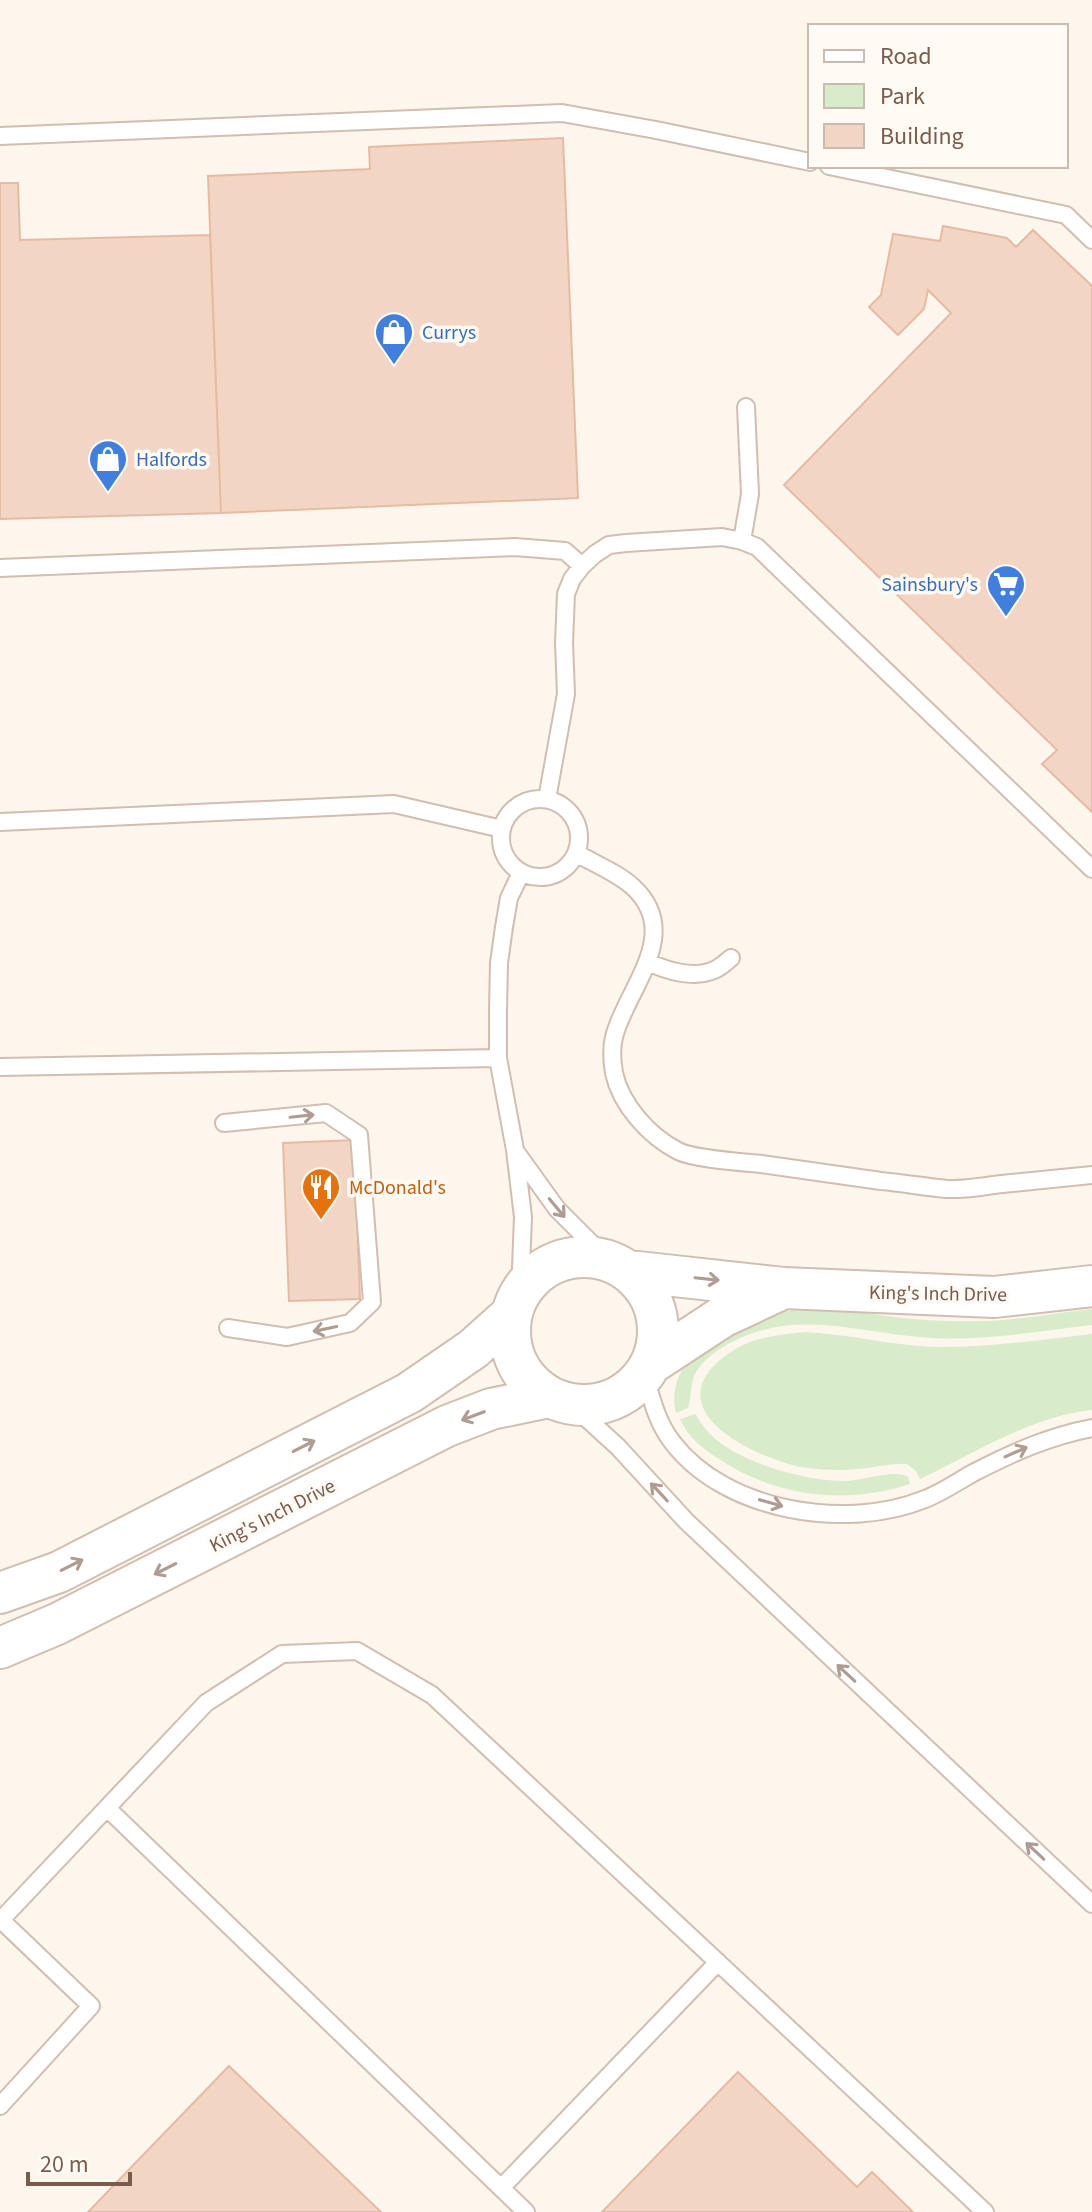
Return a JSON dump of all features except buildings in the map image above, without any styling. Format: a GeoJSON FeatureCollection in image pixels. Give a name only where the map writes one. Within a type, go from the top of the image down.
{"type":"FeatureCollection","features":[{"type":"Feature","properties":{"kind":"street","name":"King's Inch Drive"},"geometry":{"type":"LineString","coordinates":[[0,1593],[59,1572],[409,1393],[473,1349],[516,1304],[536,1274],[556,1262],[582,1256],[618,1265],[784,1288],[994,1297],[1092,1286]]}},
{"type":"Feature","properties":{"kind":"street"},"geometry":{"type":"LineString","coordinates":[[618,1265],[647,1289],[658,1313],[659,1339],[649,1370]]}},
{"type":"Feature","properties":{"kind":"street","name":"King's Inch Drive"},"geometry":{"type":"LineString","coordinates":[[0,1648],[57,1624],[447,1426],[491,1409],[560,1401],[596,1405],[619,1398],[649,1370],[722,1317],[784,1288]]}},
{"type":"Feature","properties":{"kind":"street"},"geometry":{"type":"LineString","coordinates":[[516,1304],[510,1339],[516,1362],[530,1383],[560,1401]]}},
{"type":"Feature","properties":{"kind":"lane"},"geometry":{"type":"LineString","coordinates":[[0,136],[562,113],[808,162]]}},
{"type":"Feature","properties":{"kind":"lane"},"geometry":{"type":"LineString","coordinates":[[839,168],[1066,215],[1092,240]]}},
{"type":"Feature","properties":{"kind":"lane"},"geometry":{"type":"LineString","coordinates":[[742,541],[750,494],[746,407]]}},
{"type":"Feature","properties":{"kind":"lane"},"geometry":{"type":"LineString","coordinates":[[547,799],[566,694],[564,632],[566,594],[572,579],[595,554],[609,545],[722,537],[757,547],[1092,869]]}},
{"type":"Feature","properties":{"kind":"lane"},"geometry":{"type":"LineString","coordinates":[[0,568],[515,547],[565,551],[582,566]]}},
{"type":"Feature","properties":{"kind":"lane"},"geometry":{"type":"LineString","coordinates":[[547,799],[571,813],[579,839],[576,853],[558,873],[534,877],[521,873],[505,856],[501,843],[502,829],[515,808],[527,801],[547,799]]}},
{"type":"Feature","properties":{"kind":"lane"},"geometry":{"type":"LineString","coordinates":[[0,822],[394,804],[502,829]]}},
{"type":"Feature","properties":{"kind":"lane"},"geometry":{"type":"LineString","coordinates":[[576,853],[633,887],[642,898],[653,928],[648,962],[625,1006],[613,1040],[612,1058],[615,1077],[631,1111],[679,1152],[949,1189],[1092,1175]]}},
{"type":"Feature","properties":{"kind":"lane"},"geometry":{"type":"LineString","coordinates":[[516,1304],[523,1217],[515,1150],[498,1058],[499,963],[509,898],[521,873]]}},
{"type":"Feature","properties":{"kind":"lane"},"geometry":{"type":"LineString","coordinates":[[648,962],[664,970],[700,974],[714,970],[731,958]]}},
{"type":"Feature","properties":{"kind":"lane"},"geometry":{"type":"LineString","coordinates":[[0,1067],[498,1058]]}},
{"type":"Feature","properties":{"kind":"lane"},"geometry":{"type":"LineString","coordinates":[[224,1123],[326,1113],[359,1135],[372,1302],[350,1323],[287,1337],[228,1328]]}},
{"type":"Feature","properties":{"kind":"lane"},"geometry":{"type":"LineString","coordinates":[[515,1150],[557,1209],[618,1265]]}},
{"type":"Feature","properties":{"kind":"lane"},"geometry":{"type":"LineString","coordinates":[[649,1370],[659,1423],[691,1464],[751,1497],[807,1513],[847,1515],[896,1508],[926,1499],[1041,1441],[1092,1428]]}},
{"type":"Feature","properties":{"kind":"lane"},"geometry":{"type":"LineString","coordinates":[[560,1401],[618,1447],[697,1531],[1092,1904]]}},
{"type":"Feature","properties":{"kind":"lane"},"geometry":{"type":"LineString","coordinates":[[0,2106],[91,2006],[1,1920],[206,1703],[282,1654],[357,1651],[432,1695],[985,2212]]}},
{"type":"Feature","properties":{"kind":"lane"},"geometry":{"type":"LineString","coordinates":[[107,1808],[526,2212]]}},
{"type":"Feature","properties":{"kind":"lane"},"geometry":{"type":"LineString","coordinates":[[501,2188],[718,1962]]}},
{"type":"Feature","properties":{"kind":"green space"},"geometry":{"type":"Polygon","coordinates":[[[829,1307],[943,1321],[1010,1319],[1092,1309],[1092,1325],[953,1339],[829,1326],[779,1327],[754,1333],[710,1356],[694,1376],[688,1408],[676,1413],[676,1385],[688,1359],[767,1314],[829,1307]]]}},
{"type":"Feature","properties":{"kind":"green space"},"geometry":{"type":"Polygon","coordinates":[[[805,1332],[933,1347],[993,1345],[1092,1334],[1092,1410],[1025,1428],[920,1479],[907,1464],[843,1470],[796,1466],[761,1454],[724,1433],[710,1420],[702,1404],[701,1388],[710,1370],[739,1347],[764,1338],[805,1332]]]}},
{"type":"Feature","properties":{"kind":"green space"},"geometry":{"type":"Polygon","coordinates":[[[695,1414],[722,1444],[774,1469],[814,1478],[848,1481],[888,1474],[903,1475],[908,1477],[910,1484],[885,1491],[836,1495],[812,1494],[764,1482],[741,1472],[696,1442],[680,1419],[695,1414]]]}},
{"type":"Feature","properties":{"kind":"place","name":"Currys"},"geometry":{"type":"Point","coordinates":[394,366]}},
{"type":"Feature","properties":{"kind":"place","name":"Halfords"},"geometry":{"type":"Point","coordinates":[108,493]}},
{"type":"Feature","properties":{"kind":"place","name":"Sainsbury's"},"geometry":{"type":"Point","coordinates":[1006,618]}},
{"type":"Feature","properties":{"kind":"place","name":"McDonald's"},"geometry":{"type":"Point","coordinates":[321,1221]}}]}
